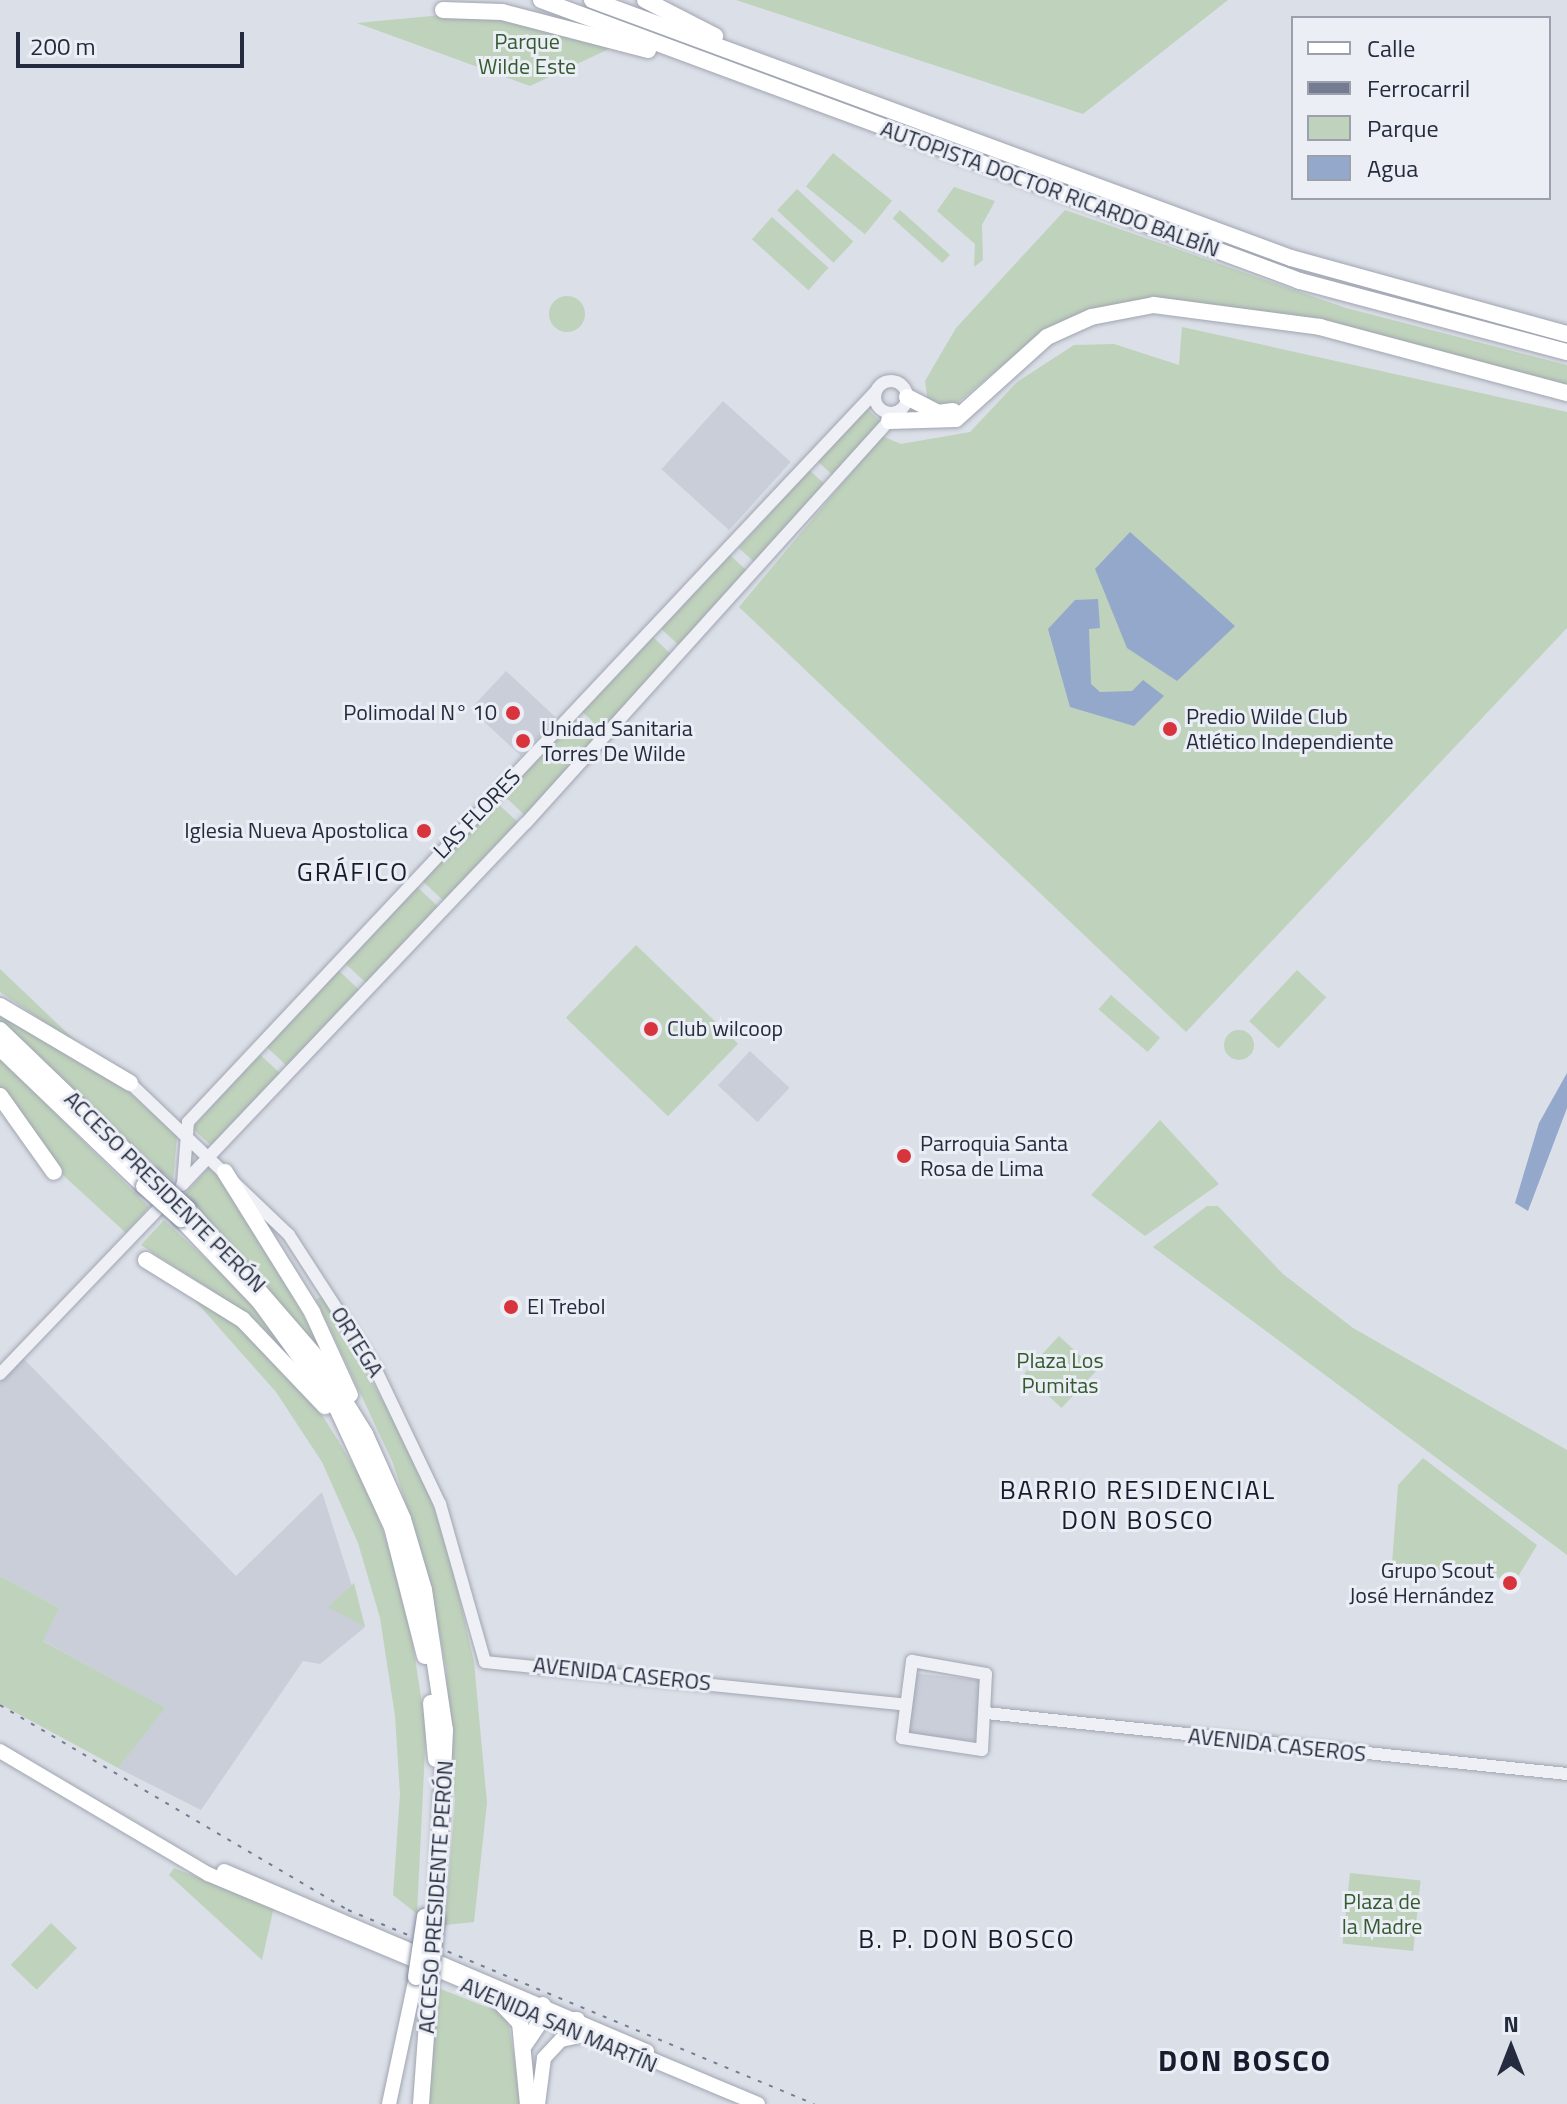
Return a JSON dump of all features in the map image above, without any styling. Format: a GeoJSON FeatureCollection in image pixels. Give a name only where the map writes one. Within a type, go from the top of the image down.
{"type":"FeatureCollection","features":[{"type":"Feature","properties":{"kind":"highway","name":"AUTOPISTA DOCTOR RICARDO BALBÍN"},"geometry":{"type":"LineString","coordinates":[[541,0],[1300,281],[1567,352]]}},
{"type":"Feature","properties":{"kind":"highway","name":"AUTOPISTA DOCTOR RICARDO BALBÍN"},"geometry":{"type":"LineString","coordinates":[[592,0],[1291,258],[1567,334]]}},
{"type":"Feature","properties":{"kind":"highway"},"geometry":{"type":"LineString","coordinates":[[645,0],[795,76]]}},
{"type":"Feature","properties":{"kind":"highway"},"geometry":{"type":"LineString","coordinates":[[443,10],[502,12],[693,57]]}},
{"type":"Feature","properties":{"kind":"highway"},"geometry":{"type":"LineString","coordinates":[[907,397],[949,413],[1040,342],[1084,320],[1172,305],[1320,327],[1567,393]]}},
{"type":"Feature","properties":{"kind":"highway"},"geometry":{"type":"LineString","coordinates":[[893,417],[956,419],[998,377]]}},
{"type":"Feature","properties":{"kind":"highway"},"geometry":{"type":"LineString","coordinates":[[0,1006],[130,1083]]}},
{"type":"Feature","properties":{"kind":"highway","name":"ACCESO PRESIDENTE PERÓN"},"geometry":{"type":"LineString","coordinates":[[0,1030],[149,1182]]}},
{"type":"Feature","properties":{"kind":"highway","name":"ACCESO PRESIDENTE PERÓN"},"geometry":{"type":"LineString","coordinates":[[0,1048],[184,1214],[270,1313],[361,1439],[403,1559],[427,1666],[437,1809],[431,1919],[423,1979],[423,2104]]}},
{"type":"Feature","properties":{"kind":"highway"},"geometry":{"type":"LineString","coordinates":[[0,1096],[54,1172]]}},
{"type":"Feature","properties":{"kind":"highway"},"geometry":{"type":"LineString","coordinates":[[225,1172],[326,1338],[361,1439]]}},
{"type":"Feature","properties":{"kind":"highway"},"geometry":{"type":"LineString","coordinates":[[146,1260],[253,1329],[361,1439]]}},
{"type":"Feature","properties":{"kind":"highway"},"geometry":{"type":"LineString","coordinates":[[496,1998],[516,2015],[524,2055],[528,2104]]}},
{"type":"Feature","properties":{"kind":"highway"},"geometry":{"type":"LineString","coordinates":[[524,2055],[528,2035],[550,2016],[580,2027]]}},
{"type":"Feature","properties":{"kind":"main road"},"geometry":{"type":"LineString","coordinates":[[0,1741],[197,1859],[354,1932]]}},
{"type":"Feature","properties":{"kind":"main road"},"geometry":{"type":"LineString","coordinates":[[0,1751],[188,1864],[354,1932]]}},
{"type":"Feature","properties":{"kind":"main road","name":"AVENIDA SAN MARTÍN"},"geometry":{"type":"LineString","coordinates":[[354,1932],[550,2016]]}},
{"type":"Feature","properties":{"kind":"main road","name":"AVENIDA SAN MARTÍN"},"geometry":{"type":"LineString","coordinates":[[391,1948],[496,1998],[550,2016]]}},
{"type":"Feature","properties":{"kind":"main road"},"geometry":{"type":"LineString","coordinates":[[389,2104],[423,1979]]}},
{"type":"Feature","properties":{"kind":"main road"},"geometry":{"type":"LineString","coordinates":[[550,2016],[554,2046]]}},
{"type":"Feature","properties":{"kind":"main road"},"geometry":{"type":"LineString","coordinates":[[538,2104],[537,2074],[554,2046],[580,2027]]}},
{"type":"Feature","properties":{"kind":"main road","name":"AVENIDA SAN MARTÍN"},"geometry":{"type":"LineString","coordinates":[[580,2027],[758,2104]]}},
{"type":"Feature","properties":{"kind":"street"},"geometry":{"type":"LineString","coordinates":[[893,417],[880,409],[875,392],[893,381],[907,397]]}},
{"type":"Feature","properties":{"kind":"street","name":"LAS FLORES"},"geometry":{"type":"LineString","coordinates":[[875,392],[184,1132],[180,1187],[526,823],[893,417],[907,397]]}},
{"type":"Feature","properties":{"kind":"street","name":"ORTEGA"},"geometry":{"type":"LineString","coordinates":[[130,1083],[225,1172],[298,1247],[396,1405],[457,1550],[485,1662]]}},
{"type":"Feature","properties":{"kind":"street"},"geometry":{"type":"LineString","coordinates":[[0,1374],[159,1208]]}},
{"type":"Feature","properties":{"kind":"street"},"geometry":{"type":"LineString","coordinates":[[912,1661],[986,1674],[986,1713],[982,1750],[908,1741],[899,1733],[912,1661]]}},
{"type":"Feature","properties":{"kind":"street","name":"AVENIDA CASEROS"},"geometry":{"type":"LineString","coordinates":[[485,1662],[902,1704]]}},
{"type":"Feature","properties":{"kind":"street","name":"AVENIDA CASEROS"},"geometry":{"type":"LineString","coordinates":[[986,1713],[1567,1774]]}},
{"type":"Feature","properties":{"kind":"shaded area"},"geometry":{"type":"Polygon","coordinates":[[[723,401],[791,462],[729,530],[661,469],[723,401]]]}},
{"type":"Feature","properties":{"kind":"shaded area","name":"Polimodal N° 10"},"geometry":{"type":"Polygon","coordinates":[[[506,671],[556,718],[521,756],[471,709],[506,671]]]}},
{"type":"Feature","properties":{"kind":"shaded area"},"geometry":{"type":"Polygon","coordinates":[[[750,1051],[789,1088],[757,1122],[718,1085],[750,1051]]]}},
{"type":"Feature","properties":{"kind":"shaded area"},"geometry":{"type":"Polygon","coordinates":[[[21,1356],[236,1576],[322,1492],[365,1627],[320,1664],[303,1661],[201,1810],[118,1768],[164,1708],[42,1640],[59,1608],[0,1576],[0,1377],[21,1356]]]}},
{"type":"Feature","properties":{"kind":"shaded area"},"geometry":{"type":"Polygon","coordinates":[[[912,1673],[982,1680],[975,1741],[906,1734],[912,1673]]]}},
{"type":"Feature","properties":{"kind":"green space"},"geometry":{"type":"Polygon","coordinates":[[[736,0],[1228,0],[1083,114],[736,0]]]}},
{"type":"Feature","properties":{"kind":"green space","name":"Parque Wilde Este"},"geometry":{"type":"Polygon","coordinates":[[[442,15],[497,15],[611,48],[530,86],[357,23],[442,15]]]}},
{"type":"Feature","properties":{"kind":"green space"},"geometry":{"type":"Polygon","coordinates":[[[833,153],[892,201],[865,234],[806,186],[833,153]]]}},
{"type":"Feature","properties":{"kind":"green space"},"geometry":{"type":"Polygon","coordinates":[[[954,187],[995,201],[982,225],[983,260],[974,267],[975,244],[937,211],[954,187]]]}},
{"type":"Feature","properties":{"kind":"green space"},"geometry":{"type":"Polygon","coordinates":[[[797,189],[853,242],[834,263],[777,210],[797,189]]]}},
{"type":"Feature","properties":{"kind":"green space"},"geometry":{"type":"Polygon","coordinates":[[[900,210],[950,255],[942,263],[893,218],[900,210]]]}},
{"type":"Feature","properties":{"kind":"green space"},"geometry":{"type":"Polygon","coordinates":[[[1065,210],[1346,308],[1567,365],[1567,387],[1309,319],[1160,300],[1034,339],[950,409],[928,401],[925,381],[956,328],[1065,210]]]}},
{"type":"Feature","properties":{"kind":"green space"},"geometry":{"type":"Polygon","coordinates":[[[772,217],[828,268],[808,290],[752,239],[772,217]]]}},
{"type":"Feature","properties":{"kind":"green space"},"geometry":{"type":"Polygon","coordinates":[[[567,296],[580,301],[585,314],[580,327],[567,332],[554,327],[549,314],[554,301],[567,296]]]}},
{"type":"Feature","properties":{"kind":"green space","name":"Predio Wilde Club Atlético Independiente"},"geometry":{"type":"Polygon","coordinates":[[[1182,327],[1567,412],[1567,628],[1186,1032],[739,607],[882,436],[901,444],[970,432],[1017,382],[1074,345],[1114,344],[1179,365],[1182,327]]]}},
{"type":"Feature","properties":{"kind":"green space"},"geometry":{"type":"Polygon","coordinates":[[[866,408],[881,422],[836,478],[816,460],[866,408]]]}},
{"type":"Feature","properties":{"kind":"green space"},"geometry":{"type":"Polygon","coordinates":[[[809,470],[829,488],[759,566],[739,548],[809,470]]]}},
{"type":"Feature","properties":{"kind":"green space"},"geometry":{"type":"Polygon","coordinates":[[[730,555],[749,573],[680,647],[661,629],[730,555]]]}},
{"type":"Feature","properties":{"kind":"green space"},"geometry":{"type":"Polygon","coordinates":[[[651,635],[674,657],[602,731],[579,709],[651,635]]]}},
{"type":"Feature","properties":{"kind":"green space"},"geometry":{"type":"Polygon","coordinates":[[[573,718],[597,741],[526,817],[502,794],[573,718]]]}},
{"type":"Feature","properties":{"kind":"green space"},"geometry":{"type":"Polygon","coordinates":[[[495,801],[519,824],[445,902],[421,880],[495,801]]]}},
{"type":"Feature","properties":{"kind":"green space"},"geometry":{"type":"Polygon","coordinates":[[[415,885],[440,908],[368,985],[343,962],[415,885]]]}},
{"type":"Feature","properties":{"kind":"green space","name":"Club wilcoop"},"geometry":{"type":"Polygon","coordinates":[[[636,945],[738,1044],[668,1116],[566,1018],[636,945]]]}},
{"type":"Feature","properties":{"kind":"green space"},"geometry":{"type":"Polygon","coordinates":[[[0,969],[83,1048],[0,992],[0,969]]]}},
{"type":"Feature","properties":{"kind":"green space"},"geometry":{"type":"Polygon","coordinates":[[[338,970],[362,993],[291,1069],[266,1047],[338,970]]]}},
{"type":"Feature","properties":{"kind":"green space"},"geometry":{"type":"Polygon","coordinates":[[[1297,970],[1326,997],[1279,1048],[1249,1021],[1297,970]]]}},
{"type":"Feature","properties":{"kind":"green space"},"geometry":{"type":"Polygon","coordinates":[[[1111,995],[1160,1038],[1148,1052],[1099,1009],[1111,995]]]}},
{"type":"Feature","properties":{"kind":"green space"},"geometry":{"type":"Polygon","coordinates":[[[0,1010],[129,1092],[177,1136],[173,1181],[0,1025],[0,1010]]]}},
{"type":"Feature","properties":{"kind":"green space"},"geometry":{"type":"Polygon","coordinates":[[[1239,1030],[1250,1034],[1254,1045],[1250,1056],[1239,1060],[1228,1056],[1224,1045],[1228,1034],[1239,1030]]]}},
{"type":"Feature","properties":{"kind":"green space"},"geometry":{"type":"Polygon","coordinates":[[[259,1054],[282,1075],[215,1149],[192,1128],[259,1054]]]}},
{"type":"Feature","properties":{"kind":"green space"},"geometry":{"type":"Polygon","coordinates":[[[0,1058],[149,1207],[126,1233],[51,1164],[0,1089],[0,1058]]]}},
{"type":"Feature","properties":{"kind":"green space"},"geometry":{"type":"Polygon","coordinates":[[[1160,1120],[1219,1184],[1145,1236],[1091,1195],[1160,1120]]]}},
{"type":"Feature","properties":{"kind":"green space"},"geometry":{"type":"Polygon","coordinates":[[[210,1166],[229,1183],[333,1369],[184,1195],[210,1166]]]}},
{"type":"Feature","properties":{"kind":"green space"},"geometry":{"type":"Polygon","coordinates":[[[1207,1206],[1218,1206],[1283,1274],[1353,1328],[1567,1450],[1567,1555],[1153,1247],[1207,1206]]]}},
{"type":"Feature","properties":{"kind":"green space"},"geometry":{"type":"Polygon","coordinates":[[[164,1220],[248,1298],[309,1378],[208,1288],[141,1245],[164,1220]]]}},
{"type":"Feature","properties":{"kind":"green space"},"geometry":{"type":"Polygon","coordinates":[[[183,1287],[220,1306],[314,1402],[365,1484],[385,1536],[408,1612],[426,1730],[417,1914],[393,1895],[400,1794],[395,1716],[380,1618],[358,1543],[322,1462],[276,1392],[183,1287]]]}},
{"type":"Feature","properties":{"kind":"green space"},"geometry":{"type":"Polygon","coordinates":[[[322,1297],[416,1457],[449,1552],[474,1662],[487,1803],[474,1922],[445,1925],[455,1801],[446,1668],[427,1571],[393,1463],[316,1299],[322,1297]]]}},
{"type":"Feature","properties":{"kind":"green space","name":"Plaza Los Pumitas"},"geometry":{"type":"Polygon","coordinates":[[[1059,1336],[1096,1371],[1062,1408],[1024,1373],[1059,1336]]]}},
{"type":"Feature","properties":{"kind":"green space"},"geometry":{"type":"Polygon","coordinates":[[[1423,1458],[1537,1545],[1516,1580],[1392,1564],[1398,1485],[1423,1458]]]}},
{"type":"Feature","properties":{"kind":"green space"},"geometry":{"type":"Polygon","coordinates":[[[0,1576],[59,1608],[43,1641],[165,1708],[118,1768],[0,1704],[0,1576]]]}},
{"type":"Feature","properties":{"kind":"green space"},"geometry":{"type":"Polygon","coordinates":[[[354,1583],[365,1627],[328,1607],[354,1583]]]}},
{"type":"Feature","properties":{"kind":"green space"},"geometry":{"type":"Polygon","coordinates":[[[174,1868],[274,1907],[262,1960],[169,1875],[174,1868]]]}},
{"type":"Feature","properties":{"kind":"green space","name":"Plaza de la Madre"},"geometry":{"type":"Polygon","coordinates":[[[1350,1873],[1421,1880],[1413,1951],[1343,1944],[1350,1873]]]}},
{"type":"Feature","properties":{"kind":"green space"},"geometry":{"type":"Polygon","coordinates":[[[51,1923],[77,1948],[37,1990],[11,1965],[51,1923]]]}},
{"type":"Feature","properties":{"kind":"green space"},"geometry":{"type":"Polygon","coordinates":[[[438,1988],[507,2015],[522,2104],[428,2104],[438,1988]]]}},
{"type":"Feature","properties":{"kind":"water"},"geometry":{"type":"Polygon","coordinates":[[[1130,532],[1235,626],[1177,681],[1127,648],[1095,569],[1130,532]]]}},
{"type":"Feature","properties":{"kind":"water"},"geometry":{"type":"Polygon","coordinates":[[[1098,599],[1100,628],[1089,629],[1091,684],[1100,692],[1132,691],[1143,680],[1164,696],[1134,726],[1070,707],[1048,629],[1075,600],[1098,599]]]}},
{"type":"Feature","properties":{"kind":"water"},"geometry":{"type":"Polygon","coordinates":[[[1567,1073],[1567,1108],[1528,1211],[1515,1203],[1539,1123],[1567,1073]]]}},
{"type":"Feature","properties":{"kind":"railway"},"geometry":{"type":"LineString","coordinates":[[0,1705],[348,1910],[814,2104]]}},
{"type":"Feature","properties":{"kind":"place","name":"Polimodal N° 10"},"geometry":{"type":"Point","coordinates":[513,713]}},
{"type":"Feature","properties":{"kind":"place","name":"Predio Wilde Club Atlético Independiente"},"geometry":{"type":"Point","coordinates":[1170,729]}},
{"type":"Feature","properties":{"kind":"place","name":"Unidad Sanitaria Torres De Wilde"},"geometry":{"type":"Point","coordinates":[523,741]}},
{"type":"Feature","properties":{"kind":"place","name":"Iglesia Nueva Apostolica"},"geometry":{"type":"Point","coordinates":[424,831]}},
{"type":"Feature","properties":{"kind":"place","name":"Club wilcoop"},"geometry":{"type":"Point","coordinates":[651,1029]}},
{"type":"Feature","properties":{"kind":"place","name":"Parroquia Santa Rosa de Lima"},"geometry":{"type":"Point","coordinates":[904,1156]}},
{"type":"Feature","properties":{"kind":"place","name":"El Trebol"},"geometry":{"type":"Point","coordinates":[511,1307]}},
{"type":"Feature","properties":{"kind":"place","name":"Grupo Scout José Hernández"},"geometry":{"type":"Point","coordinates":[1510,1583]}},
{"type":"Feature","properties":{"kind":"district","name":"GRÁFICO"},"geometry":{"type":"Point","coordinates":[353,872]}},
{"type":"Feature","properties":{"kind":"district","name":"BARRIO RESIDENCIAL DON BOSCO"},"geometry":{"type":"Point","coordinates":[1138,1505]}},
{"type":"Feature","properties":{"kind":"district","name":"B. P. DON BOSCO"},"geometry":{"type":"Point","coordinates":[967,1939]}},
{"type":"Feature","properties":{"kind":"district","name":"DON BOSCO"},"geometry":{"type":"Point","coordinates":[1245,2060]}}]}
